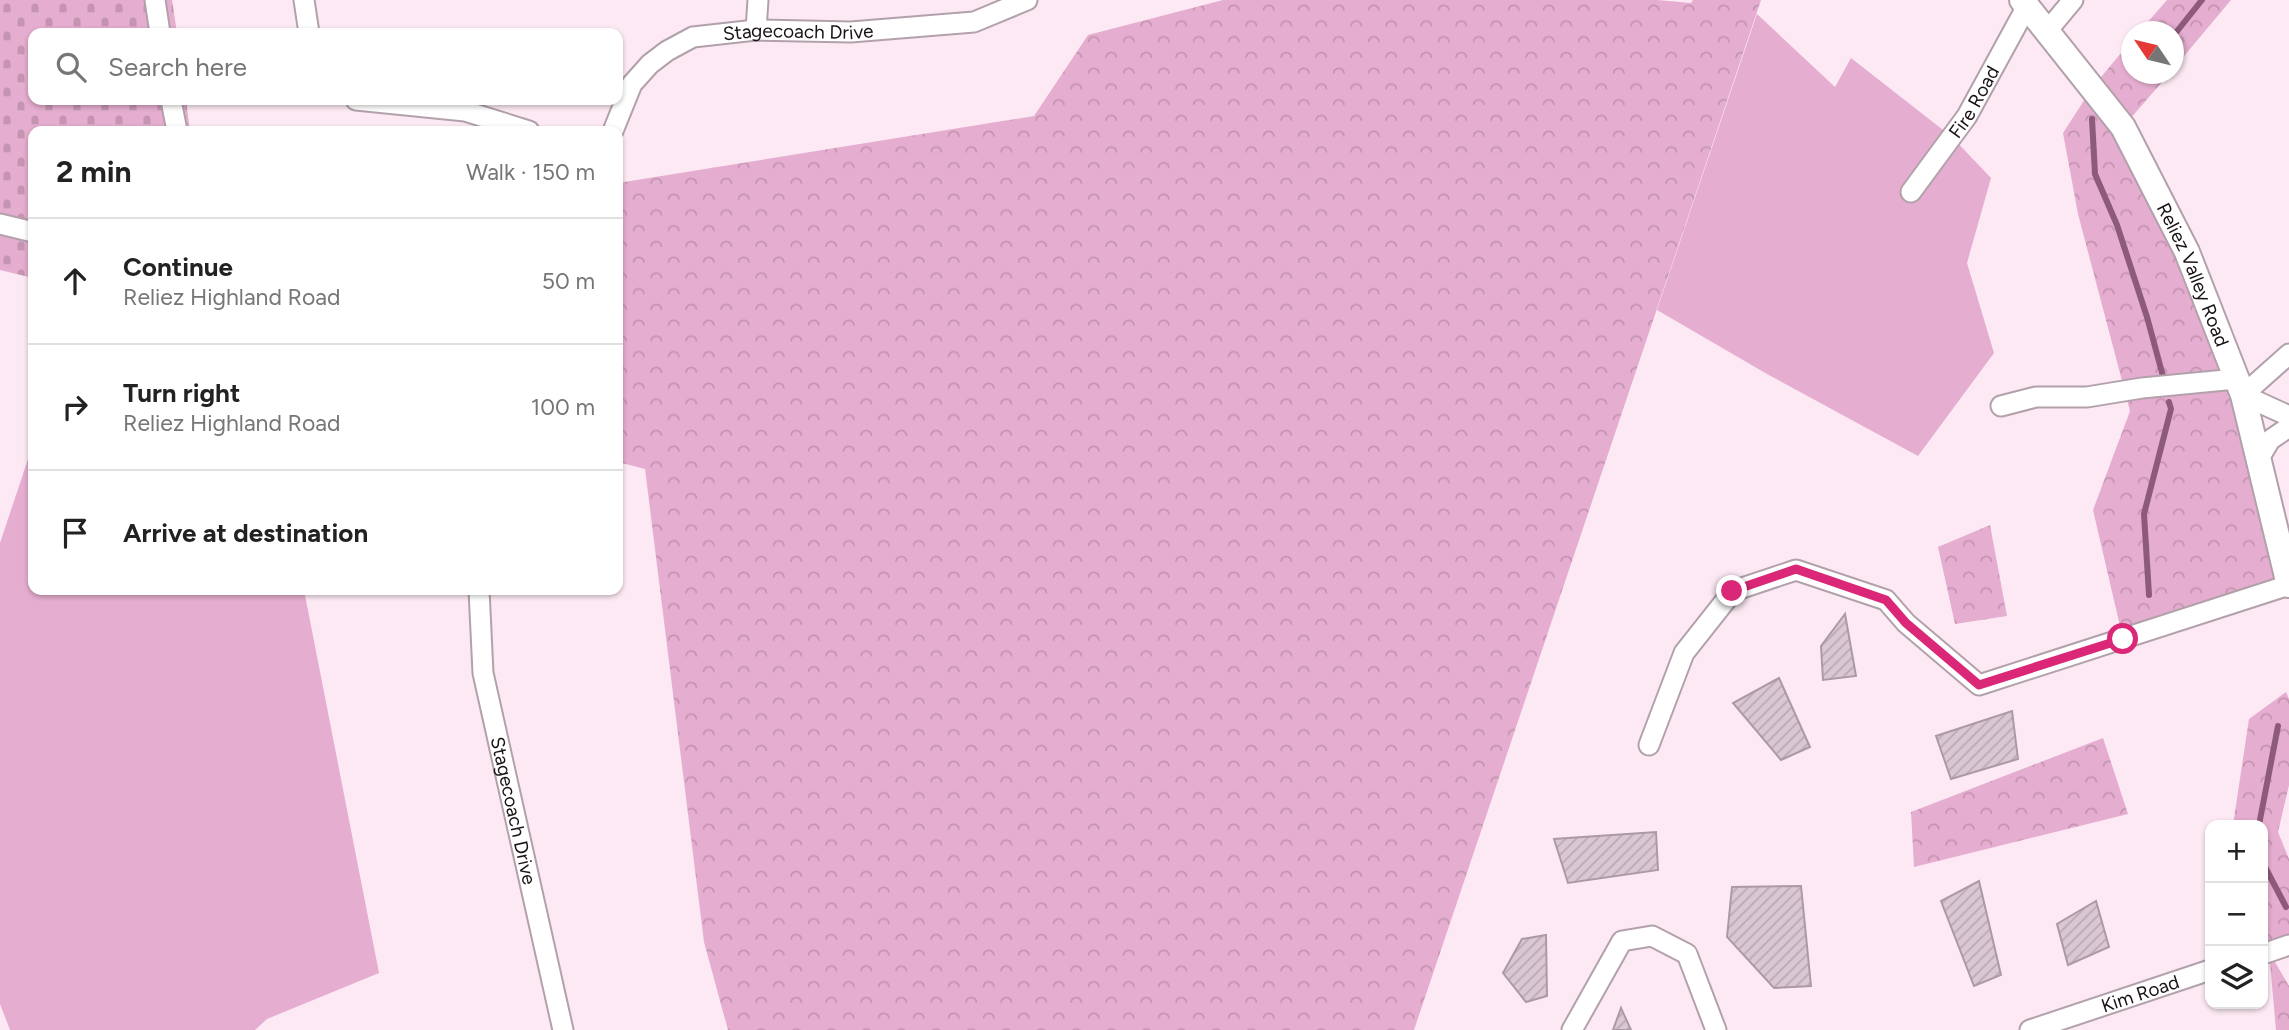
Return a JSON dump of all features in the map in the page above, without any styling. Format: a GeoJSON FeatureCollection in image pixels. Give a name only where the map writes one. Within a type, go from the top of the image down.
{"type":"FeatureCollection","features":[{"type":"Feature","properties":{"kind":"main road","name":"Reliez Valley Road"},"geometry":{"type":"LineString","coordinates":[[2025,3],[2123,127],[2187,252],[2239,387],[2289,585]]}},
{"type":"Feature","properties":{"kind":"street"},"geometry":{"type":"LineString","coordinates":[[155,0],[159,28]]}},
{"type":"Feature","properties":{"kind":"street"},"geometry":{"type":"LineString","coordinates":[[304,0],[308,28]]}},
{"type":"Feature","properties":{"kind":"street"},"geometry":{"type":"LineString","coordinates":[[756,30],[758,0]]}},
{"type":"Feature","properties":{"kind":"street","name":"Stagecoach Drive"},"geometry":{"type":"LineString","coordinates":[[615,126],[632,84],[650,64],[693,37],[756,30],[851,32],[974,22],[1027,0]]}},
{"type":"Feature","properties":{"kind":"street"},"geometry":{"type":"LineString","coordinates":[[2048,30],[2073,0]]}},
{"type":"Feature","properties":{"kind":"street","name":"Fire Road"},"geometry":{"type":"LineString","coordinates":[[1911,192],[1967,116],[2025,3]]}},
{"type":"Feature","properties":{"kind":"street"},"geometry":{"type":"LineString","coordinates":[[172,105],[176,126]]}},
{"type":"Feature","properties":{"kind":"street"},"geometry":{"type":"LineString","coordinates":[[406,105],[465,111],[513,126]]}},
{"type":"Feature","properties":{"kind":"street"},"geometry":{"type":"LineString","coordinates":[[0,223],[28,231]]}},
{"type":"Feature","properties":{"kind":"street"},"geometry":{"type":"LineString","coordinates":[[2239,387],[2289,354]]}},
{"type":"Feature","properties":{"kind":"street"},"geometry":{"type":"LineString","coordinates":[[2001,406],[2036,397],[2087,397],[2142,388],[2239,387],[2289,416]]}},
{"type":"Feature","properties":{"kind":"street"},"geometry":{"type":"LineString","coordinates":[[2258,460],[2270,440],[2289,427]]}},
{"type":"Feature","properties":{"kind":"street"},"geometry":{"type":"LineString","coordinates":[[1649,745],[1684,653],[1732,591],[1796,569],[1886,600],[1906,623],[1979,685],[2289,585]]}},
{"type":"Feature","properties":{"kind":"street","name":"Stagecoach Drive"},"geometry":{"type":"LineString","coordinates":[[479,595],[483,673],[563,1030]]}},
{"type":"Feature","properties":{"kind":"street"},"geometry":{"type":"LineString","coordinates":[[1572,1030],[1622,941],[1652,936],[1687,954],[1716,1030]]}},
{"type":"Feature","properties":{"kind":"street"},"geometry":{"type":"LineString","coordinates":[[2268,952],[2289,946]]}},
{"type":"Feature","properties":{"kind":"street","name":"Kim Road"},"geometry":{"type":"LineString","coordinates":[[2030,1030],[2205,972]]}},
{"type":"Feature","properties":{"kind":"green space"},"geometry":{"type":"Polygon","coordinates":[[[0,0],[172,0],[176,28],[28,28],[28,105],[187,105],[189,126],[28,126],[28,277],[0,270],[0,0]]]}},
{"type":"Feature","properties":{"kind":"green space"},"geometry":{"type":"Polygon","coordinates":[[[1223,0],[1657,0],[1691,3],[1693,0],[1761,0],[1414,1030],[728,1030],[704,942],[645,469],[623,463],[623,182],[1034,116],[1088,35],[1223,0]]]}},
{"type":"Feature","properties":{"kind":"green space"},"geometry":{"type":"Polygon","coordinates":[[[2167,0],[2231,0],[2184,56],[2184,21],[2149,21],[2167,0]]]}},
{"type":"Feature","properties":{"kind":"green space"},"geometry":{"type":"Polygon","coordinates":[[[1757,14],[1835,87],[1851,58],[1952,137],[1991,178],[1967,263],[1994,353],[1918,456],[1767,374],[1657,310],[1757,14]]]}},
{"type":"Feature","properties":{"kind":"green space"},"geometry":{"type":"Polygon","coordinates":[[[2121,53],[2121,84],[2160,84],[2123,127],[2187,252],[2289,585],[2123,639],[2093,510],[2130,411],[2078,214],[2063,133],[2092,88],[2121,53]]]}},
{"type":"Feature","properties":{"kind":"green space"},"geometry":{"type":"Polygon","coordinates":[[[28,459],[28,595],[305,595],[379,973],[267,1019],[255,1030],[10,1030],[0,1004],[0,543],[28,459]]]}},
{"type":"Feature","properties":{"kind":"green space"},"geometry":{"type":"Polygon","coordinates":[[[1990,525],[2007,616],[1955,624],[1938,547],[1990,525]]]}},
{"type":"Feature","properties":{"kind":"green space"},"geometry":{"type":"Polygon","coordinates":[[[2286,692],[2289,699],[2289,785],[2278,832],[2289,859],[2289,945],[2269,952],[2268,820],[2234,820],[2249,719],[2286,692]]]}},
{"type":"Feature","properties":{"kind":"green space"},"geometry":{"type":"Polygon","coordinates":[[[2103,738],[2128,814],[1914,867],[1911,812],[2103,738]]]}},
{"type":"Feature","properties":{"kind":"green space"},"geometry":{"type":"Polygon","coordinates":[[[2269,952],[2289,986],[2289,1030],[2276,1030],[2269,952]]]}},
{"type":"Feature","properties":{"kind":"building"},"geometry":{"type":"Polygon","coordinates":[[[1845,614],[1856,676],[1823,680],[1821,646],[1845,614]]]}},
{"type":"Feature","properties":{"kind":"building"},"geometry":{"type":"Polygon","coordinates":[[[1779,678],[1810,747],[1781,760],[1733,703],[1779,678]]]}},
{"type":"Feature","properties":{"kind":"building"},"geometry":{"type":"Polygon","coordinates":[[[2012,711],[2018,759],[1951,779],[1936,736],[2012,711]]]}},
{"type":"Feature","properties":{"kind":"building"},"geometry":{"type":"Polygon","coordinates":[[[1656,832],[1658,870],[1568,883],[1554,839],[1656,832]]]}},
{"type":"Feature","properties":{"kind":"building"},"geometry":{"type":"Polygon","coordinates":[[[1979,881],[2001,975],[1974,986],[1941,901],[1979,881]]]}},
{"type":"Feature","properties":{"kind":"building"},"geometry":{"type":"Polygon","coordinates":[[[1801,886],[1811,986],[1774,988],[1727,937],[1732,887],[1801,886]]]}},
{"type":"Feature","properties":{"kind":"building"},"geometry":{"type":"Polygon","coordinates":[[[2096,901],[2109,947],[2068,965],[2057,924],[2096,901]]]}},
{"type":"Feature","properties":{"kind":"building"},"geometry":{"type":"Polygon","coordinates":[[[1546,935],[1547,996],[1526,1002],[1503,973],[1522,939],[1546,935]]]}},
{"type":"Feature","properties":{"kind":"building"},"geometry":{"type":"Polygon","coordinates":[[[1621,1008],[1631,1030],[1613,1030],[1621,1008]]]}},
{"type":"Feature","properties":{"kind":"waterway"},"geometry":{"type":"LineString","coordinates":[[2184,22],[2202,0]]}},
{"type":"Feature","properties":{"kind":"waterway"},"geometry":{"type":"LineString","coordinates":[[2092,119],[2095,174],[2117,225],[2164,380]]}},
{"type":"Feature","properties":{"kind":"waterway"},"geometry":{"type":"LineString","coordinates":[[2149,595],[2144,514],[2171,409],[2169,402]]}},
{"type":"Feature","properties":{"kind":"waterway"},"geometry":{"type":"LineString","coordinates":[[2260,820],[2278,726]]}},
{"type":"Feature","properties":{"kind":"waterway"},"geometry":{"type":"LineString","coordinates":[[2268,873],[2286,907]]}},
{"type":"Feature","properties":{"kind":"route"},"geometry":{"type":"LineString","coordinates":[[1732,591],[1796,569],[1886,600],[1906,623],[1979,685],[2123,639]]}}]}
